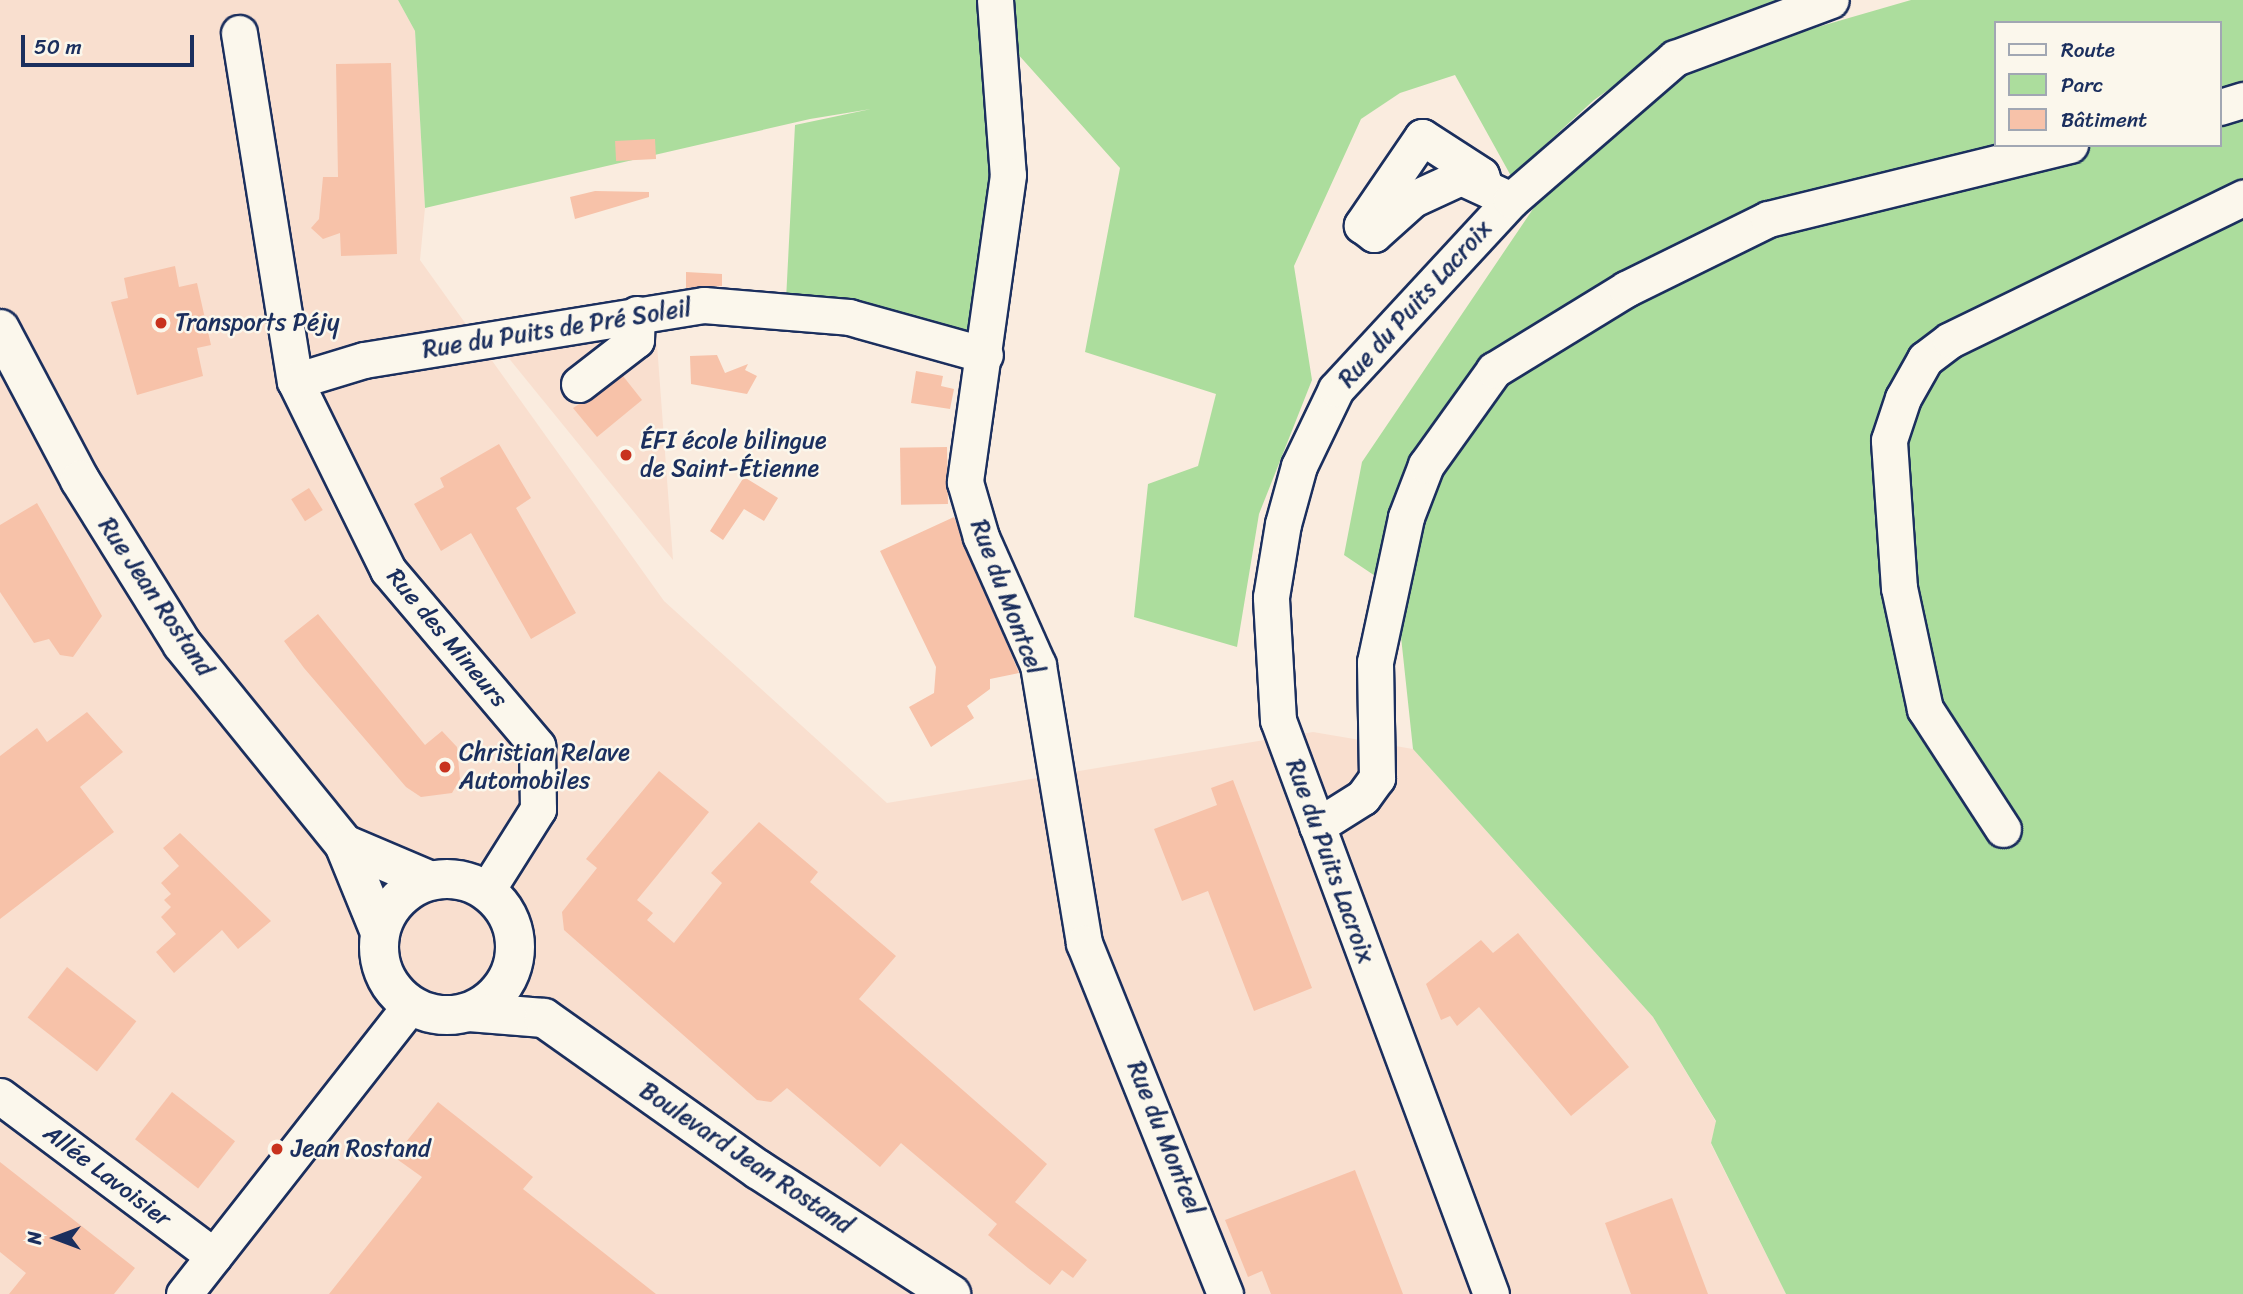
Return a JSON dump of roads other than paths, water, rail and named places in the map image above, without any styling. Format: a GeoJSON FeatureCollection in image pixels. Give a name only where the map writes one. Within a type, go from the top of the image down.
{"type":"FeatureCollection","features":[{"type":"Feature","properties":{"kind":"main road","name":"Rue Jean Rostand"},"geometry":{"type":"LineString","coordinates":[[0,329],[80,480],[182,644],[344,844]]}},
{"type":"Feature","properties":{"kind":"main road"},"geometry":{"type":"LineString","coordinates":[[344,844],[429,880]]}},
{"type":"Feature","properties":{"kind":"main road"},"geometry":{"type":"LineString","coordinates":[[344,844],[380,932],[384,973],[411,1005],[449,1015],[469,1012],[544,1018]]}},
{"type":"Feature","properties":{"kind":"main road"},"geometry":{"type":"LineString","coordinates":[[380,932],[398,899],[429,880],[449,878],[486,890],[511,921],[514,961],[544,1018]]}},
{"type":"Feature","properties":{"kind":"main road"},"geometry":{"type":"LineString","coordinates":[[469,1012],[498,992],[514,961]]}},
{"type":"Feature","properties":{"kind":"main road","name":"Boulevard Jean Rostand"},"geometry":{"type":"LineString","coordinates":[[544,1018],[759,1170],[951,1294]]}},
{"type":"Feature","properties":{"kind":"street","name":"Rue du Montcel"},"geometry":{"type":"LineString","coordinates":[[995,0],[1008,175],[985,355],[965,482],[981,537],[1038,665],[1084,943],[1225,1294]]}},
{"type":"Feature","properties":{"kind":"street","name":"Rue du Puits Lacroix"},"geometry":{"type":"LineString","coordinates":[[1491,1294],[1278,720],[1271,597],[1299,466],[1336,388],[1497,192],[1675,58],[1831,0]]}},
{"type":"Feature","properties":{"kind":"street","name":"Rue des Mineurs"},"geometry":{"type":"LineString","coordinates":[[239,33],[295,381],[388,570],[537,746],[538,809],[486,890]]}},
{"type":"Feature","properties":{"kind":"street"},"geometry":{"type":"LineString","coordinates":[[2222,106],[2243,100]]}},
{"type":"Feature","properties":{"kind":"street"},"geometry":{"type":"LineString","coordinates":[[1317,826],[1363,797],[1377,778],[1375,662],[1406,517],[1426,465],[1494,370],[1626,289],[1768,219],[2062,147]]}},
{"type":"Feature","properties":{"kind":"street"},"geometry":{"type":"LineString","coordinates":[[2003,829],[1925,709],[1897,561],[1889,440],[1903,398],[1925,359],[1951,340],[2243,198]]}},
{"type":"Feature","properties":{"kind":"street","name":"Rue du Puits de Pré Soleil"},"geometry":{"type":"LineString","coordinates":[[295,381],[364,360],[704,305],[849,317],[985,355]]}},
{"type":"Feature","properties":{"kind":"street"},"geometry":{"type":"LineString","coordinates":[[579,384],[636,340],[637,314]]}},
{"type":"Feature","properties":{"kind":"street"},"geometry":{"type":"LineString","coordinates":[[184,1294],[411,1005]]}},
{"type":"Feature","properties":{"kind":"street","name":"Allée Lavoisier"},"geometry":{"type":"LineString","coordinates":[[0,1096],[214,1256]]}},
{"type":"Feature","properties":{"kind":"place","name":"Transports Péjy"},"geometry":{"type":"Point","coordinates":[161,323]}},
{"type":"Feature","properties":{"kind":"place","name":"ÉFI école bilingue de Saint-Étienne"},"geometry":{"type":"Point","coordinates":[626,455]}},
{"type":"Feature","properties":{"kind":"place","name":"Christian Relave Automobiles"},"geometry":{"type":"Point","coordinates":[445,767]}},
{"type":"Feature","properties":{"kind":"place","name":"Jean Rostand"},"geometry":{"type":"Point","coordinates":[277,1149]}}]}
